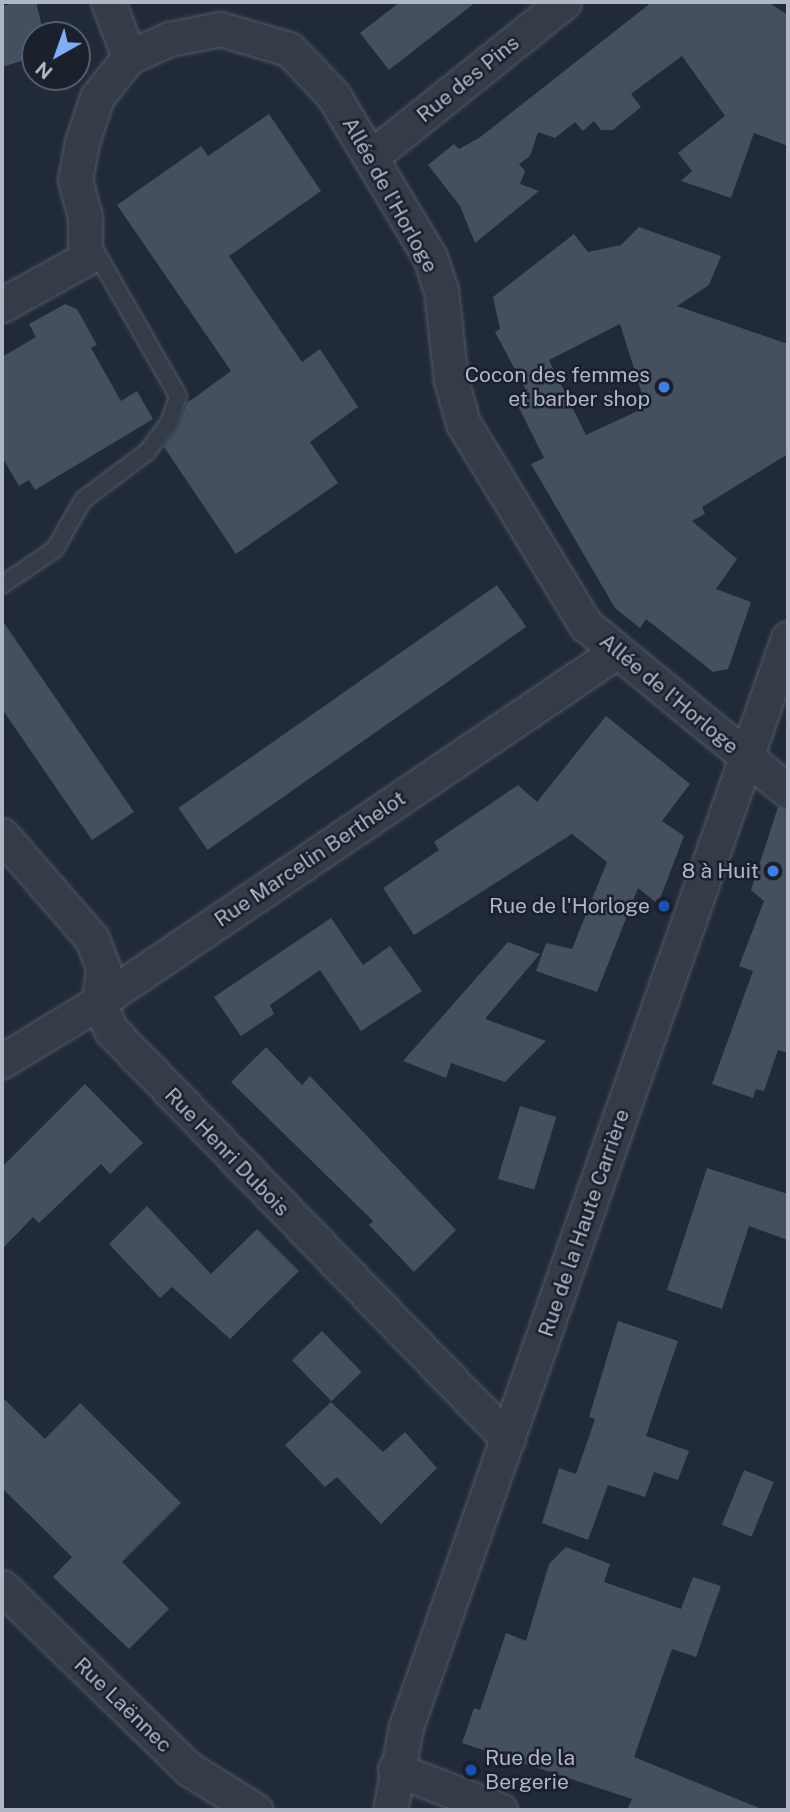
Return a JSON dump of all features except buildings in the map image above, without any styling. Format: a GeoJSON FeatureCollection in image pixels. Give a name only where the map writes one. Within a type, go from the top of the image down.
{"type":"FeatureCollection","features":[{"type":"Feature","properties":{"kind":"street"},"geometry":{"type":"LineString","coordinates":[[108,2],[129,57]]}},
{"type":"Feature","properties":{"kind":"street","name":"Rue des Pins"},"geometry":{"type":"LineString","coordinates":[[372,156],[564,2]]}},
{"type":"Feature","properties":{"kind":"street","name":"Allée de l'Horloge"},"geometry":{"type":"LineString","coordinates":[[85,246],[75,179],[82,142],[97,97],[129,57],[169,38],[220,29],[289,49],[332,94],[372,156],[430,257],[441,290],[451,380],[463,423],[586,625],[788,790]]}},
{"type":"Feature","properties":{"kind":"street"},"geometry":{"type":"LineString","coordinates":[[2,305],[85,246]]}},
{"type":"Feature","properties":{"kind":"street","name":"Rue de la Haute Carrière"},"geometry":{"type":"LineString","coordinates":[[390,1810],[395,1769],[788,638]]}},
{"type":"Feature","properties":{"kind":"street","name":"Rue Marcelin Berthelot"},"geometry":{"type":"LineString","coordinates":[[2,1061],[99,1002],[617,652]]}},
{"type":"Feature","properties":{"kind":"street"},"geometry":{"type":"LineString","coordinates":[[2,835],[92,939],[103,968],[99,1002]]}},
{"type":"Feature","properties":{"kind":"street","name":"Rue Henri Dubois"},"geometry":{"type":"LineString","coordinates":[[99,1002],[111,1030],[508,1439]]}},
{"type":"Feature","properties":{"kind":"street","name":"Rue Laënnec"},"geometry":{"type":"LineString","coordinates":[[2,1587],[188,1769],[255,1810]]}},
{"type":"Feature","properties":{"kind":"street"},"geometry":{"type":"LineString","coordinates":[[395,1769],[500,1810]]}},
{"type":"Feature","properties":{"kind":"lane"},"geometry":{"type":"LineString","coordinates":[[2,585],[55,549],[83,500],[147,452],[170,421],[178,396],[85,246]]}},
{"type":"Feature","properties":{"kind":"place","name":"Cocon des femmes et barber shop"},"geometry":{"type":"Point","coordinates":[664,387]}},
{"type":"Feature","properties":{"kind":"place","name":"8 à Huit"},"geometry":{"type":"Point","coordinates":[773,871]}},
{"type":"Feature","properties":{"kind":"place","name":"Rue de l'Horloge"},"geometry":{"type":"Point","coordinates":[664,906]}},
{"type":"Feature","properties":{"kind":"place","name":"Rue de la Bergerie"},"geometry":{"type":"Point","coordinates":[471,1770]}}]}
